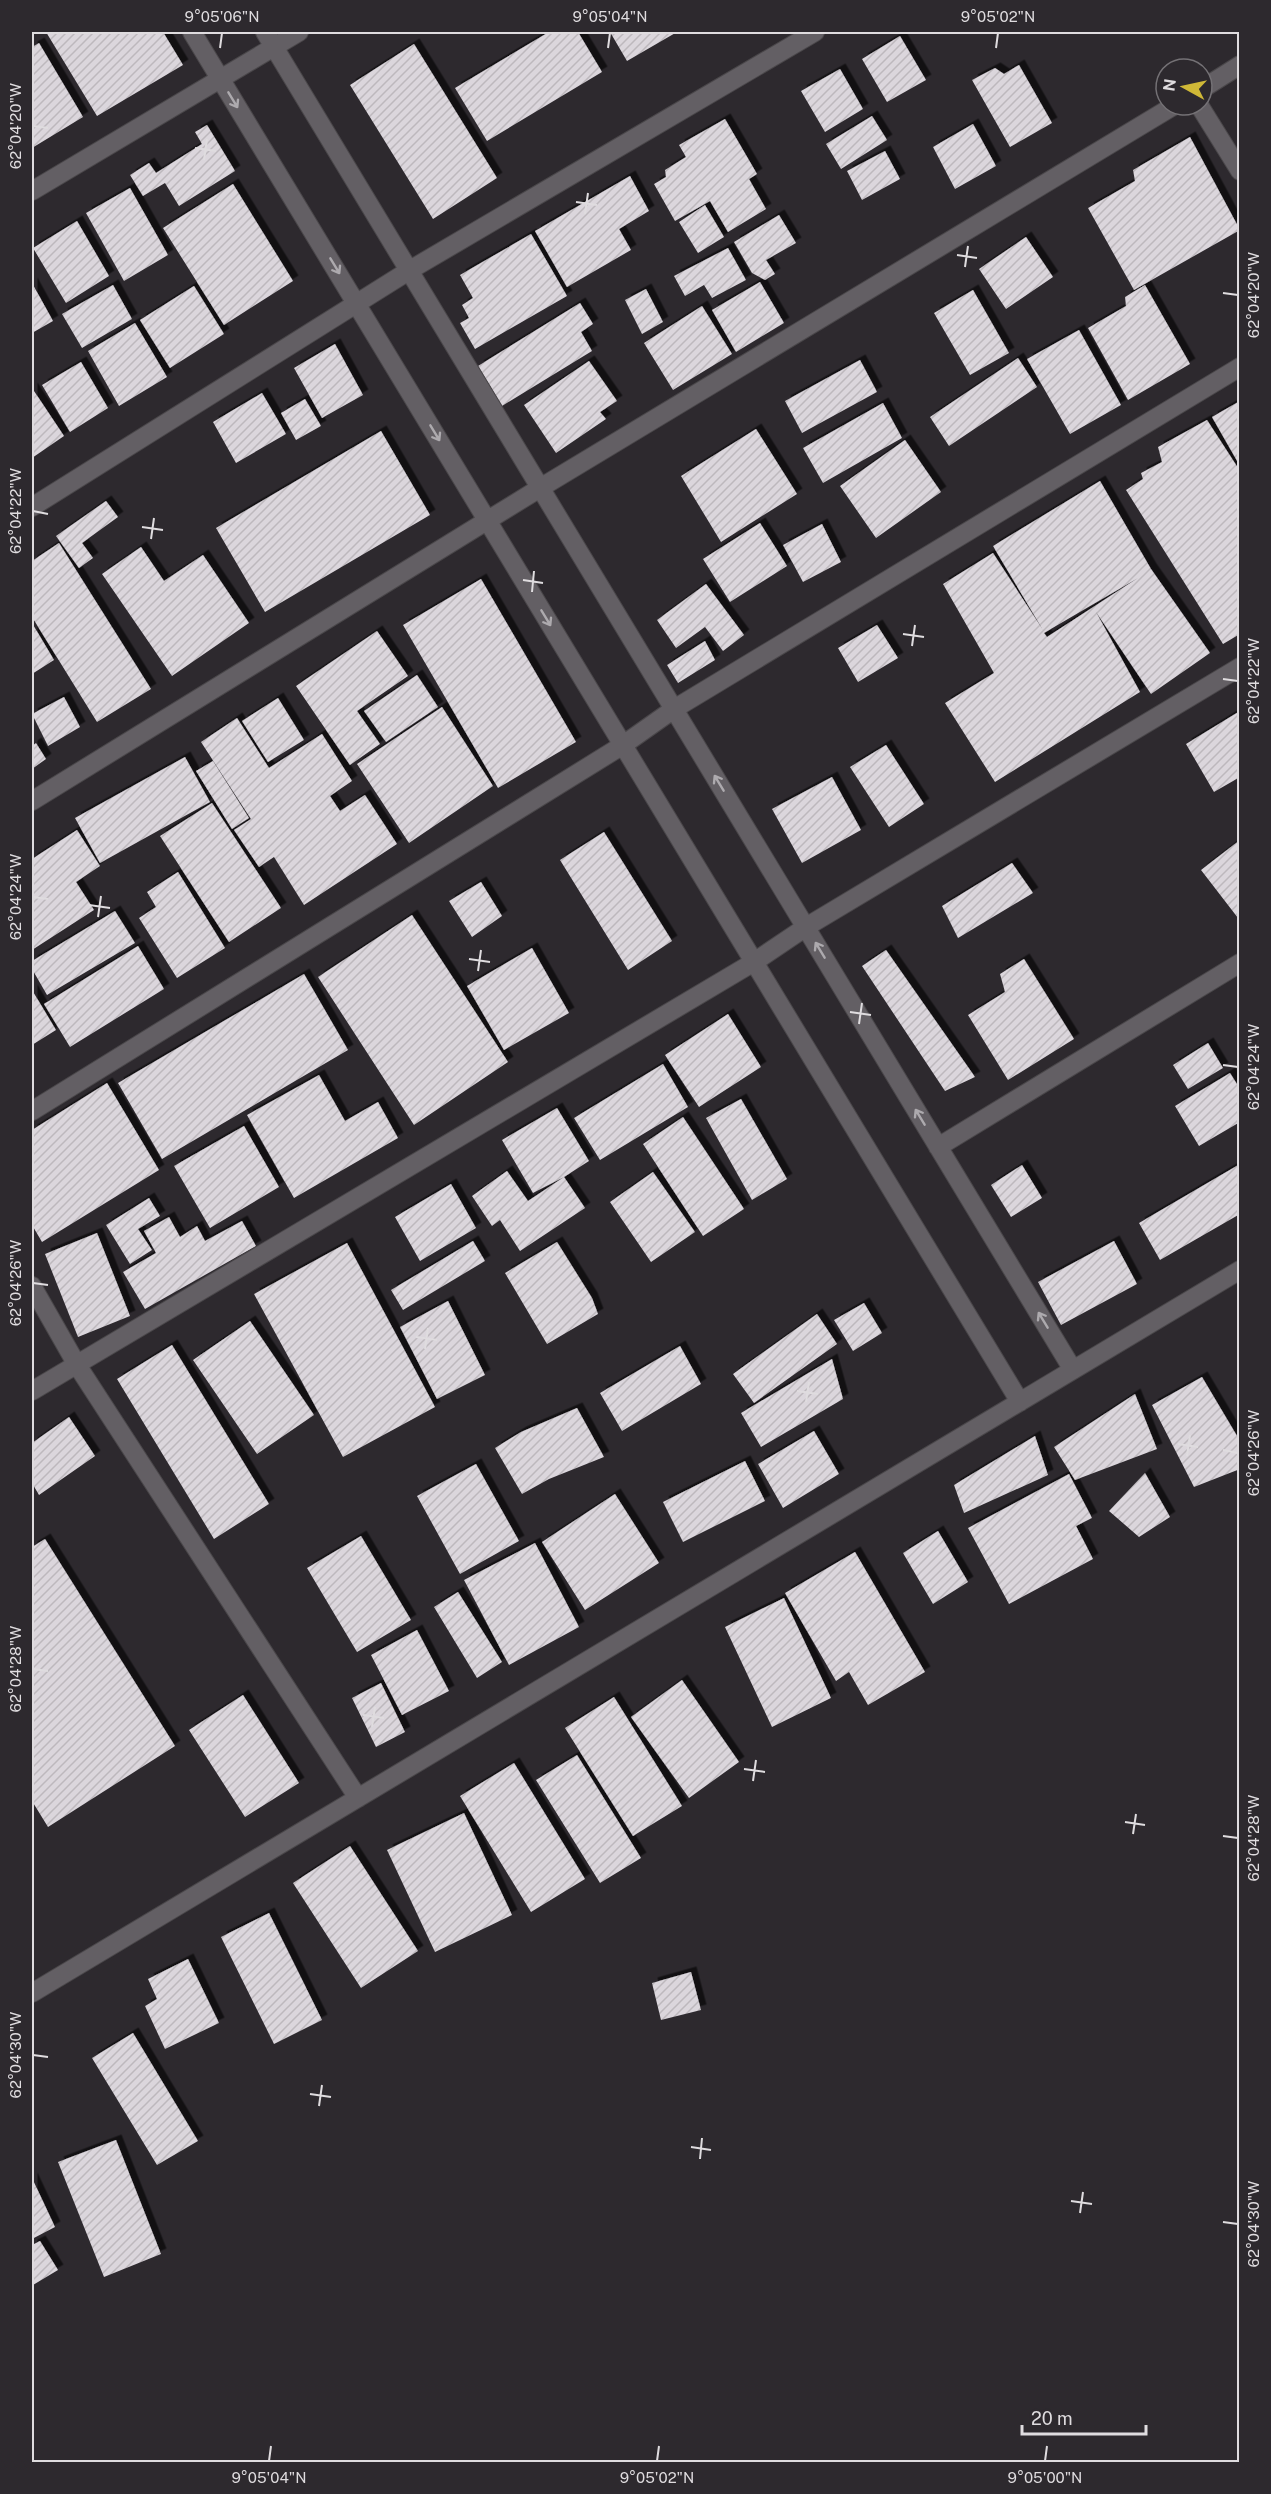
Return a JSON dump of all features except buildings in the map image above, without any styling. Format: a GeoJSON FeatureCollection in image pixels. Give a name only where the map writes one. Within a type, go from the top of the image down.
{"type":"FeatureCollection","features":[{"type":"Feature","properties":{"kind":"street"},"geometry":{"type":"LineString","coordinates":[[192,32],[1020,1402]]}},
{"type":"Feature","properties":{"kind":"street"},"geometry":{"type":"LineString","coordinates":[[32,191],[220,78],[269,39],[299,32]]}},
{"type":"Feature","properties":{"kind":"street"},"geometry":{"type":"LineString","coordinates":[[32,507],[410,270],[815,32]]}},
{"type":"Feature","properties":{"kind":"street"},"geometry":{"type":"LineString","coordinates":[[269,39],[1073,1370]]}},
{"type":"Feature","properties":{"kind":"street"},"geometry":{"type":"LineString","coordinates":[[1214,81],[1239,65]]}},
{"type":"Feature","properties":{"kind":"street"},"geometry":{"type":"LineString","coordinates":[[32,801],[540,488],[1155,117]]}},
{"type":"Feature","properties":{"kind":"street"},"geometry":{"type":"LineString","coordinates":[[1206,117],[1239,171]]}},
{"type":"Feature","properties":{"kind":"street"},"geometry":{"type":"LineString","coordinates":[[32,1111],[623,745],[674,709],[1239,367]]}},
{"type":"Feature","properties":{"kind":"street"},"geometry":{"type":"LineString","coordinates":[[32,1391],[754,962],[806,927],[1239,667]]}},
{"type":"Feature","properties":{"kind":"street"},"geometry":{"type":"LineString","coordinates":[[938,1147],[1239,963]]}},
{"type":"Feature","properties":{"kind":"street"},"geometry":{"type":"LineString","coordinates":[[32,1993],[1239,1270]]}},
{"type":"Feature","properties":{"kind":"street"},"geometry":{"type":"LineString","coordinates":[[32,1286],[77,1365],[358,1798]]}}]}
